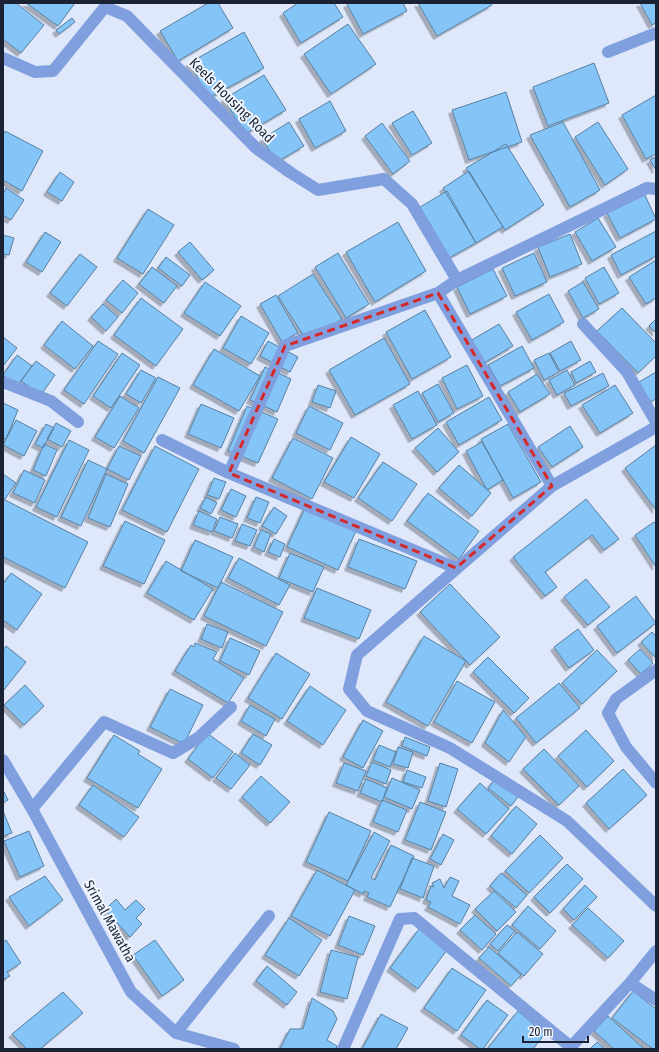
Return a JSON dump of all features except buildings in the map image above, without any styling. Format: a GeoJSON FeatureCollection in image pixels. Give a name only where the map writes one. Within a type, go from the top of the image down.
{"type":"FeatureCollection","features":[{"type":"Feature","properties":{"kind":"street","name":"Keels Housing Road"},"geometry":{"type":"LineString","coordinates":[[3,58],[35,72],[53,71],[105,7],[127,16],[256,148],[291,173],[318,190],[384,179],[412,204],[457,280]]}},
{"type":"Feature","properties":{"kind":"street"},"geometry":{"type":"LineString","coordinates":[[608,52],[656,33]]}},
{"type":"Feature","properties":{"kind":"street"},"geometry":{"type":"LineString","coordinates":[[229,473],[285,346],[438,293],[457,280],[647,188],[656,189]]}},
{"type":"Feature","properties":{"kind":"street"},"geometry":{"type":"LineString","coordinates":[[438,293],[552,486]]}},
{"type":"Feature","properties":{"kind":"street"},"geometry":{"type":"LineString","coordinates":[[583,324],[627,372],[656,422]]}},
{"type":"Feature","properties":{"kind":"street"},"geometry":{"type":"LineString","coordinates":[[3,382],[51,401],[78,422]]}},
{"type":"Feature","properties":{"kind":"street"},"geometry":{"type":"LineString","coordinates":[[656,427],[552,486],[357,655],[349,689],[367,711],[450,748],[567,821],[656,906]]}},
{"type":"Feature","properties":{"kind":"street"},"geometry":{"type":"LineString","coordinates":[[162,440],[229,473],[456,568]]}},
{"type":"Feature","properties":{"kind":"street"},"geometry":{"type":"LineString","coordinates":[[656,670],[616,699],[608,713],[626,747],[656,783]]}},
{"type":"Feature","properties":{"kind":"street"},"geometry":{"type":"LineString","coordinates":[[32,809],[104,722],[173,753],[198,738],[231,707]]}},
{"type":"Feature","properties":{"kind":"street","name":"Srimal Mawatha"},"geometry":{"type":"LineString","coordinates":[[3,760],[32,809],[131,992],[176,1033],[234,1049]]}},
{"type":"Feature","properties":{"kind":"street"},"geometry":{"type":"LineString","coordinates":[[176,1033],[269,916]]}},
{"type":"Feature","properties":{"kind":"street"},"geometry":{"type":"LineString","coordinates":[[342,1049],[400,919],[414,918],[570,1048],[630,983],[656,951]]}},
{"type":"Feature","properties":{"kind":"street"},"geometry":{"type":"LineString","coordinates":[[630,983],[656,1000]]}},
{"type":"Feature","properties":{"kind":"highlighted area"},"geometry":{"type":"Polygon","coordinates":[[[438,293],[552,486],[456,568],[229,473],[285,346],[438,293]]]}}]}
